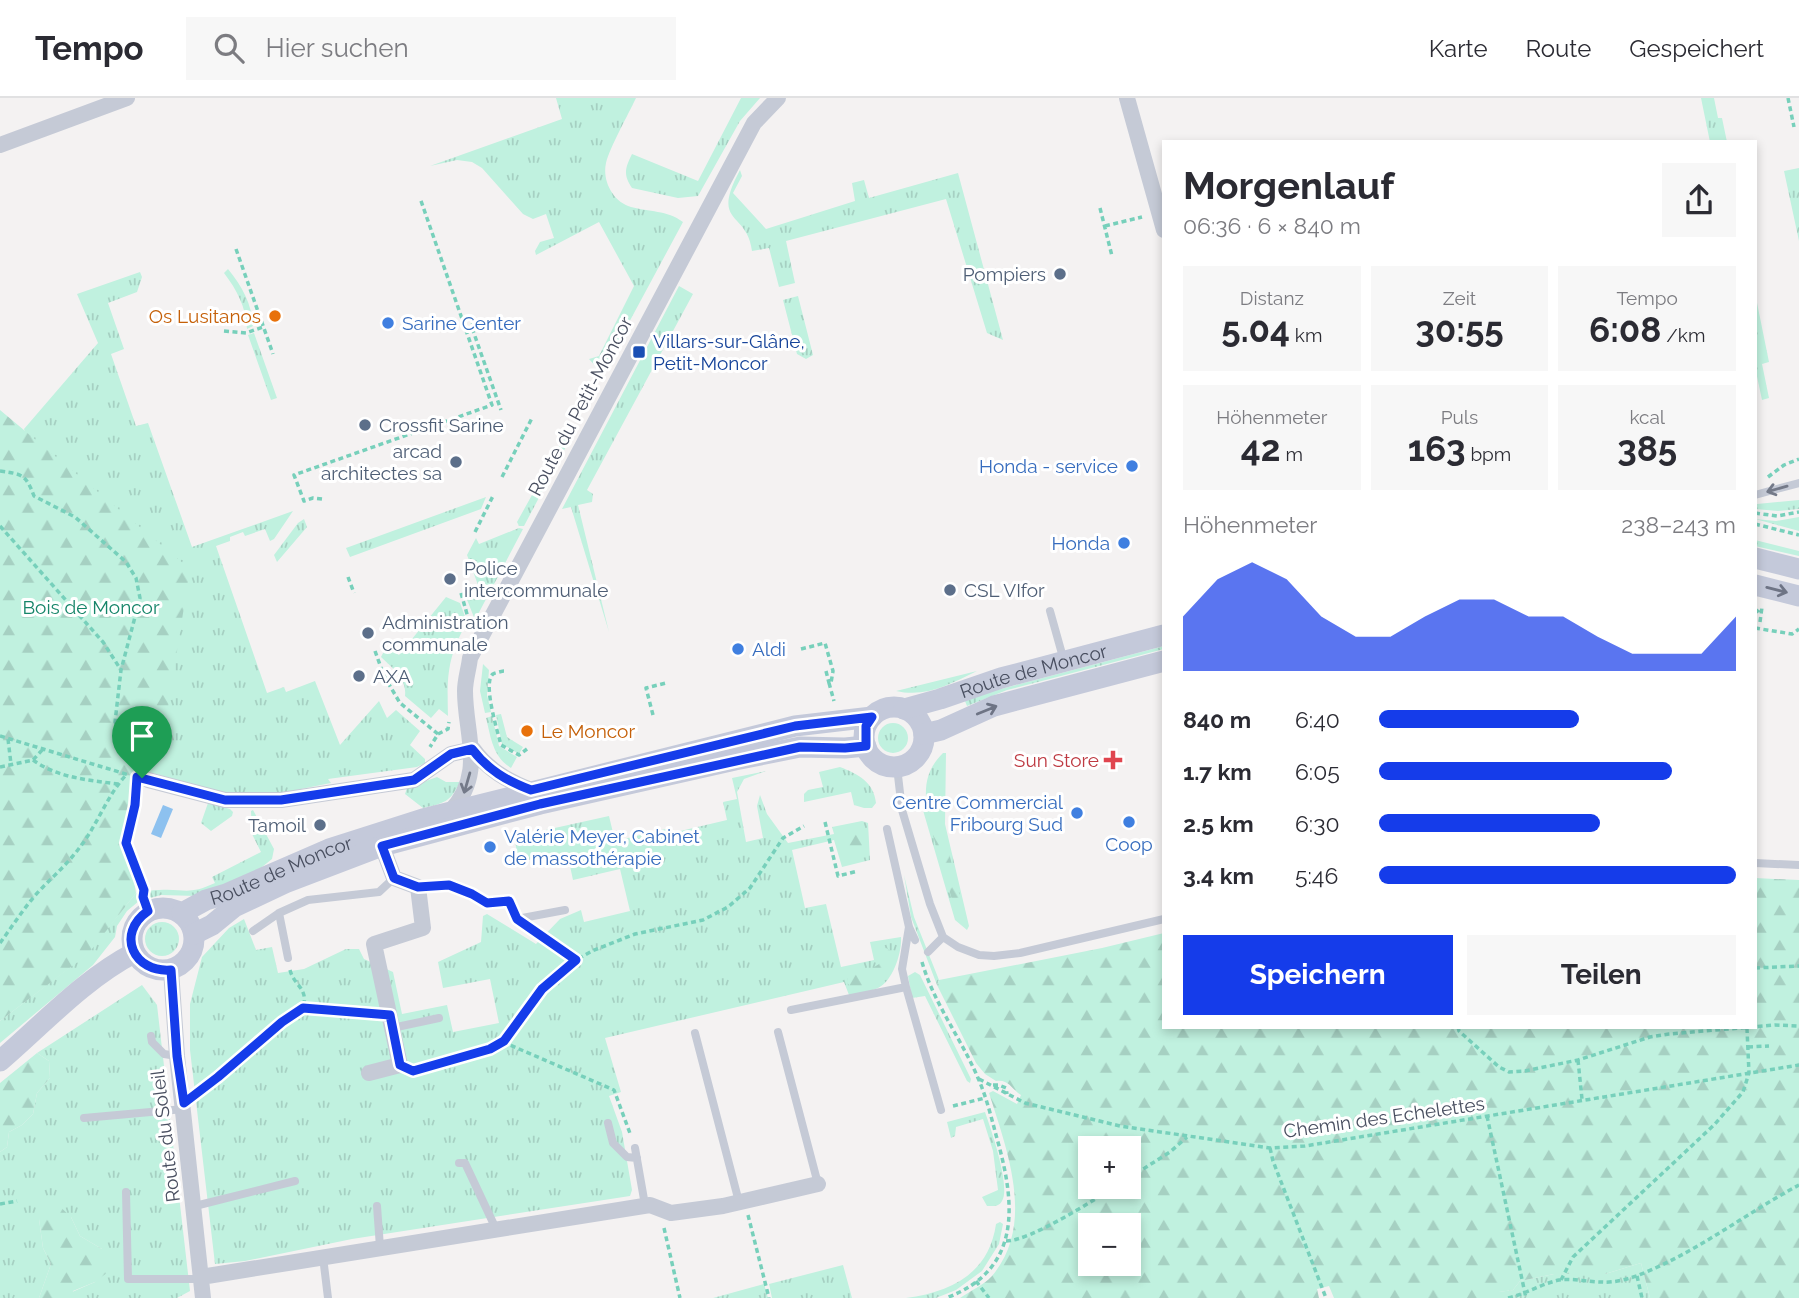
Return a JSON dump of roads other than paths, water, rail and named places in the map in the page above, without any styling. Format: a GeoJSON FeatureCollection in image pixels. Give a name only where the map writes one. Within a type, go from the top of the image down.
{"type":"FeatureCollection","features":[{"type":"Feature","properties":{"kind":"main road"},"geometry":{"type":"LineString","coordinates":[[1757,558],[1799,569]]}},
{"type":"Feature","properties":{"kind":"main road"},"geometry":{"type":"LineString","coordinates":[[1757,586],[1799,596]]}},
{"type":"Feature","properties":{"kind":"main road","name":"Route de Moncor"},"geometry":{"type":"LineString","coordinates":[[904,709],[1001,678],[1162,636]]}},
{"type":"Feature","properties":{"kind":"main road","name":"Route de Moncor"},"geometry":{"type":"LineString","coordinates":[[923,734],[941,730],[994,706],[1162,662]]}},
{"type":"Feature","properties":{"kind":"main road"},"geometry":{"type":"LineString","coordinates":[[886,708],[904,709],[916,718],[923,734],[923,745],[917,756],[897,767],[878,762],[866,746],[866,726],[872,717],[886,708]]}},
{"type":"Feature","properties":{"kind":"main road","name":"Route de Moncor"},"geometry":{"type":"LineString","coordinates":[[182,913],[206,900],[226,894],[329,849],[450,812],[795,726],[872,717]]}},
{"type":"Feature","properties":{"kind":"main road","name":"Route de Moncor"},"geometry":{"type":"LineString","coordinates":[[194,934],[212,925],[234,907],[264,892],[330,864],[382,846],[540,804],[745,758],[800,747],[866,746]]}},
{"type":"Feature","properties":{"kind":"main road"},"geometry":{"type":"LineString","coordinates":[[164,907],[182,913],[194,934],[191,954],[171,970],[150,968],[134,953],[131,938],[141,916],[148,911],[164,907]]}},
{"type":"Feature","properties":{"kind":"main road"},"geometry":{"type":"LineString","coordinates":[[0,1061],[86,987],[134,953]]}},
{"type":"Feature","properties":{"kind":"street"},"geometry":{"type":"LineString","coordinates":[[0,145],[127,98]]}},
{"type":"Feature","properties":{"kind":"street","name":"Route du Petit-Moncor"},"geometry":{"type":"LineString","coordinates":[[450,812],[461,800],[468,779],[472,749],[465,690],[470,658],[754,123],[778,98]]}},
{"type":"Feature","properties":{"kind":"street"},"geometry":{"type":"LineString","coordinates":[[1127,98],[1162,223]]}},
{"type":"Feature","properties":{"kind":"street"},"geometry":{"type":"LineString","coordinates":[[142,778],[232,801],[281,800],[414,780],[451,754],[472,749],[481,761],[498,775],[531,790]]}},
{"type":"Feature","properties":{"kind":"street","name":"Route de Moncor"},"geometry":{"type":"LineString","coordinates":[[382,846],[394,878]]}},
{"type":"Feature","properties":{"kind":"street"},"geometry":{"type":"LineString","coordinates":[[369,1073],[400,1065],[374,944],[424,928],[418,887],[394,878]]}},
{"type":"Feature","properties":{"kind":"street","name":"Route du Soleil"},"geometry":{"type":"LineString","coordinates":[[171,970],[177,1056],[203,1298]]}},
{"type":"Feature","properties":{"kind":"street"},"geometry":{"type":"LineString","coordinates":[[201,1278],[380,1247],[653,1207],[671,1213],[818,1184]]}},
{"type":"Feature","properties":{"kind":"lane"},"geometry":{"type":"LineString","coordinates":[[1757,494],[1799,482]]}},
{"type":"Feature","properties":{"kind":"lane"},"geometry":{"type":"LineString","coordinates":[[1050,611],[1064,661]]}},
{"type":"Feature","properties":{"kind":"lane"},"geometry":{"type":"LineString","coordinates":[[897,767],[902,810],[911,844],[943,937],[958,947],[979,955],[1020,953],[1162,919]]}},
{"type":"Feature","properties":{"kind":"lane"},"geometry":{"type":"LineString","coordinates":[[887,829],[909,927],[915,940]]}},
{"type":"Feature","properties":{"kind":"lane"},"geometry":{"type":"LineString","coordinates":[[1757,863],[1799,865]]}},
{"type":"Feature","properties":{"kind":"lane","name":"Route de Moncor"},"geometry":{"type":"LineString","coordinates":[[253,931],[279,913],[308,900],[379,892],[394,878]]}},
{"type":"Feature","properties":{"kind":"lane"},"geometry":{"type":"LineString","coordinates":[[418,887],[449,885],[487,903],[509,901],[517,919],[565,910]]}},
{"type":"Feature","properties":{"kind":"lane","name":"Route de Moncor"},"geometry":{"type":"LineString","coordinates":[[279,913],[288,958]]}},
{"type":"Feature","properties":{"kind":"lane"},"geometry":{"type":"LineString","coordinates":[[909,927],[902,969],[941,1110]]}},
{"type":"Feature","properties":{"kind":"lane"},"geometry":{"type":"LineString","coordinates":[[928,952],[943,937]]}},
{"type":"Feature","properties":{"kind":"lane"},"geometry":{"type":"LineString","coordinates":[[790,1010],[906,987]]}},
{"type":"Feature","properties":{"kind":"lane"},"geometry":{"type":"LineString","coordinates":[[391,1021],[439,1018]]}},
{"type":"Feature","properties":{"kind":"lane"},"geometry":{"type":"LineString","coordinates":[[778,1032],[818,1184]]}},
{"type":"Feature","properties":{"kind":"lane"},"geometry":{"type":"LineString","coordinates":[[695,1033],[742,1201]]}},
{"type":"Feature","properties":{"kind":"lane"},"geometry":{"type":"LineString","coordinates":[[151,1036],[152,1042],[164,1054],[177,1056]]}},
{"type":"Feature","properties":{"kind":"lane"},"geometry":{"type":"LineString","coordinates":[[83,1118],[184,1106]]}},
{"type":"Feature","properties":{"kind":"lane"},"geometry":{"type":"LineString","coordinates":[[608,1123],[613,1143],[627,1157],[637,1158]]}},
{"type":"Feature","properties":{"kind":"lane"},"geometry":{"type":"LineString","coordinates":[[635,1148],[653,1207]]}},
{"type":"Feature","properties":{"kind":"lane"},"geometry":{"type":"LineString","coordinates":[[459,1163],[466,1163],[496,1229]]}},
{"type":"Feature","properties":{"kind":"lane"},"geometry":{"type":"LineString","coordinates":[[195,1206],[295,1181]]}},
{"type":"Feature","properties":{"kind":"lane"},"geometry":{"type":"LineString","coordinates":[[126,1192],[128,1279],[201,1278]]}},
{"type":"Feature","properties":{"kind":"lane"},"geometry":{"type":"LineString","coordinates":[[376,1206],[380,1247]]}},
{"type":"Feature","properties":{"kind":"lane"},"geometry":{"type":"LineString","coordinates":[[323,1257],[328,1298]]}},
{"type":"Feature","properties":{"kind":"water"},"geometry":{"type":"Polygon","coordinates":[[[163,805],[173,809],[161,838],[151,834],[163,805]]]}},
{"type":"Feature","properties":{"kind":"place","name":"Pompiers"},"geometry":{"type":"Point","coordinates":[1060,274]}},
{"type":"Feature","properties":{"kind":"place","name":"Os Lusitanos"},"geometry":{"type":"Point","coordinates":[275,316]}},
{"type":"Feature","properties":{"kind":"place","name":"Sarine Center"},"geometry":{"type":"Point","coordinates":[388,323]}},
{"type":"Feature","properties":{"kind":"place","name":"Villars-sur-Glâne, Petit-Moncor"},"geometry":{"type":"Point","coordinates":[639,352]}},
{"type":"Feature","properties":{"kind":"place","name":"Crossfit Sarine"},"geometry":{"type":"Point","coordinates":[365,425]}},
{"type":"Feature","properties":{"kind":"place","name":"arcad architectes sa"},"geometry":{"type":"Point","coordinates":[456,462]}},
{"type":"Feature","properties":{"kind":"place","name":"Honda - service"},"geometry":{"type":"Point","coordinates":[1132,466]}},
{"type":"Feature","properties":{"kind":"place","name":"Honda"},"geometry":{"type":"Point","coordinates":[1124,543]}},
{"type":"Feature","properties":{"kind":"place","name":"Police intercommunale"},"geometry":{"type":"Point","coordinates":[450,579]}},
{"type":"Feature","properties":{"kind":"place","name":"CSL VIfor"},"geometry":{"type":"Point","coordinates":[950,590]}},
{"type":"Feature","properties":{"kind":"place","name":"Administration communale"},"geometry":{"type":"Point","coordinates":[368,633]}},
{"type":"Feature","properties":{"kind":"place","name":"Aldi"},"geometry":{"type":"Point","coordinates":[738,649]}},
{"type":"Feature","properties":{"kind":"place","name":"AXA"},"geometry":{"type":"Point","coordinates":[359,676]}},
{"type":"Feature","properties":{"kind":"place","name":"Le Moncor"},"geometry":{"type":"Point","coordinates":[527,731]}},
{"type":"Feature","properties":{"kind":"place","name":"Sun Store"},"geometry":{"type":"Point","coordinates":[1113,760]}},
{"type":"Feature","properties":{"kind":"place","name":"Centre Commercial Fribourg Sud"},"geometry":{"type":"Point","coordinates":[1077,813]}},
{"type":"Feature","properties":{"kind":"place","name":"Coop"},"geometry":{"type":"Point","coordinates":[1129,822]}},
{"type":"Feature","properties":{"kind":"place","name":"Tamoil"},"geometry":{"type":"Point","coordinates":[320,825]}},
{"type":"Feature","properties":{"kind":"place","name":"Valérie Meyer, Cabinet de massothérapie"},"geometry":{"type":"Point","coordinates":[490,847]}},
{"type":"Feature","properties":{"kind":"park label","name":"Bois de Moncor"},"geometry":{"type":"Point","coordinates":[91,607]}}]}
